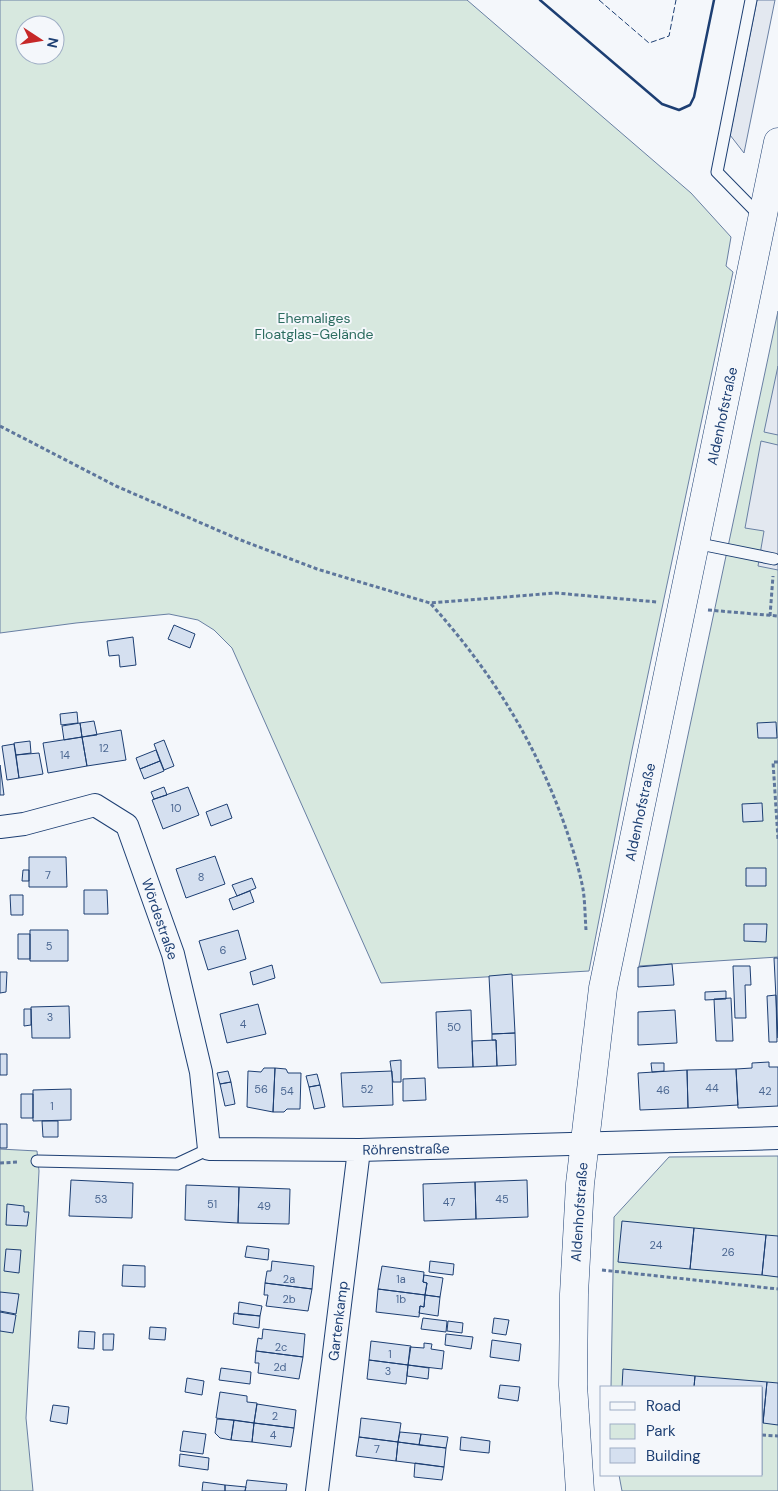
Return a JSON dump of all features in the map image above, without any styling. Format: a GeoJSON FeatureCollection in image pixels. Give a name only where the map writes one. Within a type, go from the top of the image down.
{"type":"FeatureCollection","features":[{"type":"Feature","properties":{"kind":"street","name":"Aldenhofstraße"},"geometry":{"type":"LineString","coordinates":[[580,1491],[574,1386],[576,1267],[584,1145],[603,988],[778,142]]}},
{"type":"Feature","properties":{"kind":"street","name":"Wördestraße"},"geometry":{"type":"LineString","coordinates":[[0,827],[24,824],[95,805],[127,825],[173,954],[201,1072],[209,1149]]}},
{"type":"Feature","properties":{"kind":"street","name":"Röhrenstraße"},"geometry":{"type":"LineString","coordinates":[[209,1149],[359,1150],[778,1138]]}},
{"type":"Feature","properties":{"kind":"street","name":"Gartenkamp"},"geometry":{"type":"LineString","coordinates":[[317,1491],[359,1150]]}},
{"type":"Feature","properties":{"kind":"lane"},"geometry":{"type":"LineString","coordinates":[[751,0],[717,172],[762,218]]}},
{"type":"Feature","properties":{"kind":"lane"},"geometry":{"type":"LineString","coordinates":[[695,543],[774,559]]}},
{"type":"Feature","properties":{"kind":"lane","name":"Röhrenstraße"},"geometry":{"type":"LineString","coordinates":[[37,1160],[177,1164],[209,1149]]}},
{"type":"Feature","properties":{"kind":"path"},"geometry":{"type":"LineString","coordinates":[[0,426],[116,486],[238,539],[317,569],[430,603],[556,593],[602,596],[778,616]]}},
{"type":"Feature","properties":{"kind":"path"},"geometry":{"type":"LineString","coordinates":[[770,616],[774,559]]}},
{"type":"Feature","properties":{"kind":"path"},"geometry":{"type":"LineString","coordinates":[[430,603],[459,634],[488,673],[526,734],[553,792],[569,840],[582,888],[586,932]]}},
{"type":"Feature","properties":{"kind":"path"},"geometry":{"type":"LineString","coordinates":[[778,762],[773,762],[778,839]]}},
{"type":"Feature","properties":{"kind":"path"},"geometry":{"type":"LineString","coordinates":[[576,1267],[778,1289]]}},
{"type":"Feature","properties":{"kind":"path"},"geometry":{"type":"LineString","coordinates":[[763,1435],[778,1436]]}},
{"type":"Feature","properties":{"kind":"green space","name":"Ehemaliges Floatglas-Gelände"},"geometry":{"type":"Polygon","coordinates":[[[0,0],[467,0],[691,193],[731,237],[726,266],[733,272],[632,750],[589,971],[381,983],[232,648],[214,630],[198,620],[169,614],[0,633],[0,0]]]}},
{"type":"Feature","properties":{"kind":"green space"},"geometry":{"type":"Polygon","coordinates":[[[778,311],[778,957],[639,966],[778,311]]]}},
{"type":"Feature","properties":{"kind":"green space"},"geometry":{"type":"Polygon","coordinates":[[[0,1149],[37,1151],[39,1171],[26,1418],[33,1491],[0,1491],[0,1149]]]}},
{"type":"Feature","properties":{"kind":"green space"},"geometry":{"type":"Polygon","coordinates":[[[778,1156],[778,1491],[622,1491],[619,1476],[763,1476],[763,1386],[611,1386],[614,1217],[669,1157],[778,1156]]]}},
{"type":"Feature","properties":{"kind":"shaded area"},"geometry":{"type":"Polygon","coordinates":[[[757,0],[775,0],[744,153],[730,135],[757,0]]]}},
{"type":"Feature","properties":{"kind":"shaded area"},"geometry":{"type":"Polygon","coordinates":[[[778,366],[778,435],[764,432],[778,366]]]}},
{"type":"Feature","properties":{"kind":"shaded area"},"geometry":{"type":"Polygon","coordinates":[[[761,441],[778,445],[778,570],[758,566],[764,531],[745,528],[761,441]]]}},
{"type":"Feature","properties":{"kind":"building"},"geometry":{"type":"Polygon","coordinates":[[[174,625],[195,634],[190,648],[168,639],[174,625]]]}},
{"type":"Feature","properties":{"kind":"building"},"geometry":{"type":"Polygon","coordinates":[[[133,637],[136,665],[120,667],[119,655],[109,656],[107,641],[133,637]]]}},
{"type":"Feature","properties":{"kind":"building"},"geometry":{"type":"Polygon","coordinates":[[[77,712],[78,723],[61,725],[60,714],[77,712]]]}},
{"type":"Feature","properties":{"kind":"building"},"geometry":{"type":"Polygon","coordinates":[[[94,721],[97,735],[82,737],[80,723],[94,721]]]}},
{"type":"Feature","properties":{"kind":"building"},"geometry":{"type":"Polygon","coordinates":[[[776,722],[777,738],[758,738],[757,723],[776,722]]]}},
{"type":"Feature","properties":{"kind":"building"},"geometry":{"type":"Polygon","coordinates":[[[80,723],[82,737],[64,740],[62,726],[80,723]]]}},
{"type":"Feature","properties":{"kind":"building"},"geometry":{"type":"Polygon","coordinates":[[[121,730],[126,760],[87,766],[82,737],[121,730]]]}},
{"type":"Feature","properties":{"kind":"building"},"geometry":{"type":"Polygon","coordinates":[[[82,737],[87,766],[48,773],[43,743],[82,737]]]}},
{"type":"Feature","properties":{"kind":"building"},"geometry":{"type":"Polygon","coordinates":[[[164,740],[174,766],[164,770],[154,744],[164,740]]]}},
{"type":"Feature","properties":{"kind":"building"},"geometry":{"type":"Polygon","coordinates":[[[30,741],[31,753],[16,755],[14,743],[30,741]]]}},
{"type":"Feature","properties":{"kind":"building"},"geometry":{"type":"Polygon","coordinates":[[[14,744],[19,778],[7,780],[2,746],[14,744]]]}},
{"type":"Feature","properties":{"kind":"building"},"geometry":{"type":"Polygon","coordinates":[[[156,750],[160,761],[140,769],[136,758],[156,750]]]}},
{"type":"Feature","properties":{"kind":"building"},"geometry":{"type":"Polygon","coordinates":[[[39,753],[43,774],[19,778],[16,755],[39,753]]]}},
{"type":"Feature","properties":{"kind":"building"},"geometry":{"type":"Polygon","coordinates":[[[160,761],[164,771],[144,779],[140,769],[160,761]]]}},
{"type":"Feature","properties":{"kind":"building"},"geometry":{"type":"Polygon","coordinates":[[[0,765],[4,795],[0,795],[0,765]]]}},
{"type":"Feature","properties":{"kind":"building"},"geometry":{"type":"Polygon","coordinates":[[[164,787],[167,795],[154,799],[151,792],[164,787]]]}},
{"type":"Feature","properties":{"kind":"building"},"geometry":{"type":"Polygon","coordinates":[[[188,787],[199,815],[163,829],[152,800],[188,787]]]}},
{"type":"Feature","properties":{"kind":"building"},"geometry":{"type":"Polygon","coordinates":[[[762,803],[763,821],[743,822],[742,804],[762,803]]]}},
{"type":"Feature","properties":{"kind":"building"},"geometry":{"type":"Polygon","coordinates":[[[227,804],[232,818],[211,826],[206,812],[227,804]]]}},
{"type":"Feature","properties":{"kind":"building"},"geometry":{"type":"Polygon","coordinates":[[[215,856],[225,884],[186,898],[176,869],[215,856]]]}},
{"type":"Feature","properties":{"kind":"building"},"geometry":{"type":"Polygon","coordinates":[[[29,857],[66,857],[67,887],[29,887],[29,857]]]}},
{"type":"Feature","properties":{"kind":"building"},"geometry":{"type":"Polygon","coordinates":[[[746,868],[766,868],[766,886],[746,886],[746,868]]]}},
{"type":"Feature","properties":{"kind":"building"},"geometry":{"type":"Polygon","coordinates":[[[23,870],[29,870],[29,881],[22,881],[23,870]]]}},
{"type":"Feature","properties":{"kind":"building"},"geometry":{"type":"Polygon","coordinates":[[[252,878],[256,888],[237,896],[232,885],[252,878]]]}},
{"type":"Feature","properties":{"kind":"building"},"geometry":{"type":"Polygon","coordinates":[[[84,890],[107,890],[108,914],[84,914],[84,890]]]}},
{"type":"Feature","properties":{"kind":"building"},"geometry":{"type":"Polygon","coordinates":[[[250,891],[254,902],[233,910],[229,899],[250,891]]]}},
{"type":"Feature","properties":{"kind":"building"},"geometry":{"type":"Polygon","coordinates":[[[10,895],[23,895],[23,915],[11,915],[10,895]]]}},
{"type":"Feature","properties":{"kind":"building"},"geometry":{"type":"Polygon","coordinates":[[[744,924],[767,924],[766,942],[744,941],[744,924]]]}},
{"type":"Feature","properties":{"kind":"building"},"geometry":{"type":"Polygon","coordinates":[[[30,930],[68,930],[68,961],[30,961],[30,930]]]}},
{"type":"Feature","properties":{"kind":"building"},"geometry":{"type":"Polygon","coordinates":[[[238,930],[246,959],[208,970],[199,941],[238,930]]]}},
{"type":"Feature","properties":{"kind":"building"},"geometry":{"type":"Polygon","coordinates":[[[18,934],[30,934],[30,959],[18,959],[18,934]]]}},
{"type":"Feature","properties":{"kind":"building"},"geometry":{"type":"Polygon","coordinates":[[[774,958],[778,958],[778,1038],[774,958]]]}},
{"type":"Feature","properties":{"kind":"building"},"geometry":{"type":"Polygon","coordinates":[[[672,964],[674,985],[638,987],[638,967],[672,964]]]}},
{"type":"Feature","properties":{"kind":"building"},"geometry":{"type":"Polygon","coordinates":[[[272,965],[275,978],[253,985],[250,972],[272,965]]]}},
{"type":"Feature","properties":{"kind":"building"},"geometry":{"type":"Polygon","coordinates":[[[733,966],[750,966],[751,985],[745,985],[746,1018],[735,1018],[733,966]]]}},
{"type":"Feature","properties":{"kind":"building"},"geometry":{"type":"Polygon","coordinates":[[[0,972],[7,972],[6,992],[0,993],[0,972]]]}},
{"type":"Feature","properties":{"kind":"building"},"geometry":{"type":"Polygon","coordinates":[[[512,974],[515,1033],[492,1034],[489,976],[512,974]]]}},
{"type":"Feature","properties":{"kind":"building"},"geometry":{"type":"Polygon","coordinates":[[[726,991],[726,999],[705,1000],[705,992],[726,991]]]}},
{"type":"Feature","properties":{"kind":"building"},"geometry":{"type":"Polygon","coordinates":[[[776,995],[777,1042],[769,1042],[767,996],[776,995]]]}},
{"type":"Feature","properties":{"kind":"building"},"geometry":{"type":"Polygon","coordinates":[[[731,998],[733,1041],[716,1041],[714,999],[731,998]]]}},
{"type":"Feature","properties":{"kind":"building"},"geometry":{"type":"Polygon","coordinates":[[[258,1004],[266,1034],[227,1043],[220,1014],[258,1004]]]}},
{"type":"Feature","properties":{"kind":"building"},"geometry":{"type":"Polygon","coordinates":[[[69,1006],[70,1038],[32,1038],[31,1007],[69,1006]]]}},
{"type":"Feature","properties":{"kind":"building"},"geometry":{"type":"Polygon","coordinates":[[[24,1009],[31,1009],[31,1025],[24,1026],[24,1009]]]}},
{"type":"Feature","properties":{"kind":"building"},"geometry":{"type":"Polygon","coordinates":[[[471,1010],[473,1067],[438,1068],[436,1012],[471,1010]]]}},
{"type":"Feature","properties":{"kind":"building"},"geometry":{"type":"Polygon","coordinates":[[[675,1010],[677,1043],[638,1045],[638,1012],[675,1010]]]}},
{"type":"Feature","properties":{"kind":"building"},"geometry":{"type":"Polygon","coordinates":[[[515,1033],[516,1065],[497,1066],[496,1040],[492,1040],[492,1034],[515,1033]]]}},
{"type":"Feature","properties":{"kind":"building"},"geometry":{"type":"Polygon","coordinates":[[[496,1040],[497,1066],[473,1067],[472,1041],[496,1040]]]}},
{"type":"Feature","properties":{"kind":"building"},"geometry":{"type":"Polygon","coordinates":[[[0,1054],[7,1054],[7,1075],[0,1075],[0,1054]]]}},
{"type":"Feature","properties":{"kind":"building"},"geometry":{"type":"Polygon","coordinates":[[[401,1060],[401,1082],[393,1082],[390,1061],[401,1060]]]}},
{"type":"Feature","properties":{"kind":"building"},"geometry":{"type":"Polygon","coordinates":[[[769,1062],[769,1067],[778,1067],[778,1106],[738,1108],[736,1069],[752,1068],[752,1063],[769,1062]]]}},
{"type":"Feature","properties":{"kind":"building"},"geometry":{"type":"Polygon","coordinates":[[[651,1063],[664,1063],[664,1071],[652,1072],[651,1063]]]}},
{"type":"Feature","properties":{"kind":"building"},"geometry":{"type":"Polygon","coordinates":[[[264,1068],[275,1068],[273,1112],[247,1107],[248,1071],[261,1072],[264,1068]]]}},
{"type":"Feature","properties":{"kind":"building"},"geometry":{"type":"Polygon","coordinates":[[[275,1068],[286,1069],[288,1073],[301,1073],[300,1109],[273,1112],[275,1068]]]}},
{"type":"Feature","properties":{"kind":"building"},"geometry":{"type":"Polygon","coordinates":[[[736,1069],[738,1105],[688,1108],[687,1070],[736,1069]]]}},
{"type":"Feature","properties":{"kind":"building"},"geometry":{"type":"Polygon","coordinates":[[[687,1070],[688,1108],[640,1110],[638,1073],[687,1070]]]}},
{"type":"Feature","properties":{"kind":"building"},"geometry":{"type":"Polygon","coordinates":[[[228,1071],[231,1082],[220,1084],[217,1073],[228,1071]]]}},
{"type":"Feature","properties":{"kind":"building"},"geometry":{"type":"Polygon","coordinates":[[[392,1071],[393,1105],[343,1107],[341,1073],[392,1071]]]}},
{"type":"Feature","properties":{"kind":"building"},"geometry":{"type":"Polygon","coordinates":[[[317,1074],[320,1085],[309,1087],[306,1076],[317,1074]]]}},
{"type":"Feature","properties":{"kind":"building"},"geometry":{"type":"Polygon","coordinates":[[[425,1078],[426,1100],[403,1101],[403,1079],[425,1078]]]}},
{"type":"Feature","properties":{"kind":"building"},"geometry":{"type":"Polygon","coordinates":[[[231,1082],[235,1104],[225,1106],[220,1084],[231,1082]]]}},
{"type":"Feature","properties":{"kind":"building"},"geometry":{"type":"Polygon","coordinates":[[[320,1085],[325,1107],[314,1109],[309,1087],[320,1085]]]}},
{"type":"Feature","properties":{"kind":"building"},"geometry":{"type":"Polygon","coordinates":[[[71,1089],[71,1120],[33,1121],[33,1090],[71,1089]]]}},
{"type":"Feature","properties":{"kind":"building"},"geometry":{"type":"Polygon","coordinates":[[[21,1094],[33,1094],[33,1118],[21,1118],[21,1094]]]}},
{"type":"Feature","properties":{"kind":"building"},"geometry":{"type":"Polygon","coordinates":[[[42,1121],[58,1121],[58,1137],[43,1137],[42,1121]]]}},
{"type":"Feature","properties":{"kind":"building"},"geometry":{"type":"Polygon","coordinates":[[[0,1124],[7,1124],[7,1148],[0,1148],[0,1124]]]}},
{"type":"Feature","properties":{"kind":"building"},"geometry":{"type":"Polygon","coordinates":[[[71,1180],[133,1183],[132,1218],[69,1216],[71,1180]]]}},
{"type":"Feature","properties":{"kind":"building"},"geometry":{"type":"Polygon","coordinates":[[[527,1180],[528,1217],[476,1219],[475,1182],[527,1180]]]}},
{"type":"Feature","properties":{"kind":"building"},"geometry":{"type":"Polygon","coordinates":[[[475,1182],[476,1219],[424,1221],[423,1184],[475,1182]]]}},
{"type":"Feature","properties":{"kind":"building"},"geometry":{"type":"Polygon","coordinates":[[[186,1185],[239,1187],[238,1223],[185,1220],[186,1185]]]}},
{"type":"Feature","properties":{"kind":"building"},"geometry":{"type":"Polygon","coordinates":[[[239,1187],[290,1189],[289,1224],[238,1223],[239,1187]]]}},
{"type":"Feature","properties":{"kind":"building"},"geometry":{"type":"Polygon","coordinates":[[[7,1204],[24,1206],[24,1212],[29,1212],[27,1226],[6,1225],[7,1204]]]}},
{"type":"Feature","properties":{"kind":"building"},"geometry":{"type":"Polygon","coordinates":[[[622,1221],[694,1228],[690,1269],[618,1262],[622,1221]]]}},
{"type":"Feature","properties":{"kind":"building"},"geometry":{"type":"Polygon","coordinates":[[[694,1228],[766,1235],[762,1275],[690,1269],[694,1228]]]}},
{"type":"Feature","properties":{"kind":"building"},"geometry":{"type":"Polygon","coordinates":[[[766,1235],[778,1236],[778,1277],[762,1275],[766,1235]]]}},
{"type":"Feature","properties":{"kind":"building"},"geometry":{"type":"Polygon","coordinates":[[[247,1246],[269,1249],[268,1260],[245,1257],[247,1246]]]}},
{"type":"Feature","properties":{"kind":"building"},"geometry":{"type":"Polygon","coordinates":[[[6,1249],[21,1250],[19,1273],[4,1271],[6,1249]]]}},
{"type":"Feature","properties":{"kind":"building"},"geometry":{"type":"Polygon","coordinates":[[[272,1261],[314,1266],[312,1289],[265,1283],[267,1271],[271,1271],[272,1261]]]}},
{"type":"Feature","properties":{"kind":"building"},"geometry":{"type":"Polygon","coordinates":[[[430,1261],[454,1264],[453,1275],[429,1272],[430,1261]]]}},
{"type":"Feature","properties":{"kind":"building"},"geometry":{"type":"Polygon","coordinates":[[[123,1265],[145,1266],[145,1287],[122,1286],[123,1265]]]}},
{"type":"Feature","properties":{"kind":"building"},"geometry":{"type":"Polygon","coordinates":[[[382,1266],[424,1272],[423,1282],[427,1283],[425,1295],[378,1289],[382,1266]]]}},
{"type":"Feature","properties":{"kind":"building"},"geometry":{"type":"Polygon","coordinates":[[[424,1275],[443,1278],[440,1297],[425,1295],[427,1283],[423,1282],[424,1275]]]}},
{"type":"Feature","properties":{"kind":"building"},"geometry":{"type":"Polygon","coordinates":[[[265,1283],[312,1289],[308,1311],[266,1306],[268,1295],[264,1295],[265,1283]]]}},
{"type":"Feature","properties":{"kind":"building"},"geometry":{"type":"Polygon","coordinates":[[[378,1289],[425,1295],[424,1307],[420,1306],[419,1317],[376,1312],[378,1289]]]}},
{"type":"Feature","properties":{"kind":"building"},"geometry":{"type":"Polygon","coordinates":[[[0,1292],[19,1294],[16,1314],[0,1311],[0,1292]]]}},
{"type":"Feature","properties":{"kind":"building"},"geometry":{"type":"Polygon","coordinates":[[[425,1295],[440,1297],[438,1316],[419,1313],[420,1306],[424,1307],[425,1295]]]}},
{"type":"Feature","properties":{"kind":"building"},"geometry":{"type":"Polygon","coordinates":[[[239,1302],[262,1306],[260,1316],[238,1314],[239,1302]]]}},
{"type":"Feature","properties":{"kind":"building"},"geometry":{"type":"Polygon","coordinates":[[[0,1312],[16,1315],[13,1333],[0,1331],[0,1312]]]}},
{"type":"Feature","properties":{"kind":"building"},"geometry":{"type":"Polygon","coordinates":[[[234,1313],[260,1316],[259,1328],[233,1324],[234,1313]]]}},
{"type":"Feature","properties":{"kind":"building"},"geometry":{"type":"Polygon","coordinates":[[[423,1318],[447,1321],[446,1332],[421,1329],[423,1318]]]}},
{"type":"Feature","properties":{"kind":"building"},"geometry":{"type":"Polygon","coordinates":[[[494,1318],[509,1320],[506,1335],[492,1333],[494,1318]]]}},
{"type":"Feature","properties":{"kind":"building"},"geometry":{"type":"Polygon","coordinates":[[[448,1321],[463,1323],[462,1333],[447,1331],[448,1321]]]}},
{"type":"Feature","properties":{"kind":"building"},"geometry":{"type":"Polygon","coordinates":[[[150,1327],[166,1328],[165,1340],[149,1339],[150,1327]]]}},
{"type":"Feature","properties":{"kind":"building"},"geometry":{"type":"Polygon","coordinates":[[[263,1329],[305,1334],[303,1357],[256,1351],[258,1338],[262,1339],[263,1329]]]}},
{"type":"Feature","properties":{"kind":"building"},"geometry":{"type":"Polygon","coordinates":[[[79,1331],[95,1332],[94,1349],[78,1348],[79,1331]]]}},
{"type":"Feature","properties":{"kind":"building"},"geometry":{"type":"Polygon","coordinates":[[[103,1334],[114,1334],[113,1350],[103,1350],[103,1334]]]}},
{"type":"Feature","properties":{"kind":"building"},"geometry":{"type":"Polygon","coordinates":[[[446,1334],[473,1337],[471,1349],[445,1345],[446,1334]]]}},
{"type":"Feature","properties":{"kind":"building"},"geometry":{"type":"Polygon","coordinates":[[[492,1340],[521,1344],[519,1361],[490,1357],[492,1340]]]}},
{"type":"Feature","properties":{"kind":"building"},"geometry":{"type":"Polygon","coordinates":[[[371,1341],[411,1346],[408,1365],[369,1360],[371,1341]]]}},
{"type":"Feature","properties":{"kind":"building"},"geometry":{"type":"Polygon","coordinates":[[[424,1343],[432,1344],[431,1349],[444,1351],[442,1369],[408,1365],[410,1347],[424,1348],[424,1343]]]}},
{"type":"Feature","properties":{"kind":"building"},"geometry":{"type":"Polygon","coordinates":[[[256,1351],[303,1357],[299,1379],[258,1373],[259,1363],[255,1363],[256,1351]]]}},
{"type":"Feature","properties":{"kind":"building"},"geometry":{"type":"Polygon","coordinates":[[[369,1360],[408,1365],[406,1384],[367,1379],[369,1360]]]}},
{"type":"Feature","properties":{"kind":"building"},"geometry":{"type":"Polygon","coordinates":[[[408,1365],[429,1368],[428,1379],[407,1376],[408,1365]]]}},
{"type":"Feature","properties":{"kind":"building"},"geometry":{"type":"Polygon","coordinates":[[[221,1368],[251,1372],[250,1384],[219,1380],[221,1368]]]}},
{"type":"Feature","properties":{"kind":"building"},"geometry":{"type":"Polygon","coordinates":[[[623,1369],[695,1376],[694,1386],[622,1386],[623,1369]]]}},
{"type":"Feature","properties":{"kind":"building"},"geometry":{"type":"Polygon","coordinates":[[[695,1376],[767,1382],[763,1423],[763,1386],[694,1386],[695,1376]]]}},
{"type":"Feature","properties":{"kind":"building"},"geometry":{"type":"Polygon","coordinates":[[[187,1378],[204,1381],[202,1395],[185,1392],[187,1378]]]}},
{"type":"Feature","properties":{"kind":"building"},"geometry":{"type":"Polygon","coordinates":[[[767,1382],[778,1383],[778,1425],[763,1423],[767,1382]]]}},
{"type":"Feature","properties":{"kind":"building"},"geometry":{"type":"Polygon","coordinates":[[[500,1385],[520,1387],[518,1401],[498,1398],[500,1385]]]}},
{"type":"Feature","properties":{"kind":"building"},"geometry":{"type":"Polygon","coordinates":[[[220,1392],[247,1396],[247,1402],[257,1403],[254,1423],[216,1418],[220,1392]]]}},
{"type":"Feature","properties":{"kind":"building"},"geometry":{"type":"Polygon","coordinates":[[[257,1404],[296,1410],[294,1428],[254,1423],[257,1404]]]}},
{"type":"Feature","properties":{"kind":"building"},"geometry":{"type":"Polygon","coordinates":[[[53,1405],[69,1407],[67,1424],[50,1421],[53,1405]]]}},
{"type":"Feature","properties":{"kind":"building"},"geometry":{"type":"Polygon","coordinates":[[[361,1418],[401,1423],[398,1442],[359,1437],[361,1418]]]}},
{"type":"Feature","properties":{"kind":"building"},"geometry":{"type":"Polygon","coordinates":[[[217,1419],[234,1420],[231,1440],[220,1438],[215,1433],[217,1419]]]}},
{"type":"Feature","properties":{"kind":"building"},"geometry":{"type":"Polygon","coordinates":[[[234,1420],[254,1423],[252,1442],[231,1440],[234,1420]]]}},
{"type":"Feature","properties":{"kind":"building"},"geometry":{"type":"Polygon","coordinates":[[[254,1423],[294,1428],[291,1447],[252,1442],[254,1423]]]}},
{"type":"Feature","properties":{"kind":"building"},"geometry":{"type":"Polygon","coordinates":[[[183,1431],[206,1434],[203,1454],[180,1451],[183,1431]]]}},
{"type":"Feature","properties":{"kind":"building"},"geometry":{"type":"Polygon","coordinates":[[[400,1432],[421,1434],[419,1445],[398,1442],[400,1432]]]}},
{"type":"Feature","properties":{"kind":"building"},"geometry":{"type":"Polygon","coordinates":[[[421,1434],[448,1437],[446,1448],[419,1445],[421,1434]]]}},
{"type":"Feature","properties":{"kind":"building"},"geometry":{"type":"Polygon","coordinates":[[[359,1437],[398,1442],[396,1461],[356,1456],[359,1437]]]}},
{"type":"Feature","properties":{"kind":"building"},"geometry":{"type":"Polygon","coordinates":[[[461,1437],[490,1441],[489,1453],[460,1450],[461,1437]]]}},
{"type":"Feature","properties":{"kind":"building"},"geometry":{"type":"Polygon","coordinates":[[[398,1442],[446,1448],[444,1467],[396,1461],[398,1442]]]}},
{"type":"Feature","properties":{"kind":"building"},"geometry":{"type":"Polygon","coordinates":[[[180,1454],[209,1458],[208,1470],[179,1466],[180,1454]]]}},
{"type":"Feature","properties":{"kind":"building"},"geometry":{"type":"Polygon","coordinates":[[[415,1463],[444,1467],[442,1480],[414,1477],[415,1463]]]}},
{"type":"Feature","properties":{"kind":"building"},"geometry":{"type":"Polygon","coordinates":[[[247,1480],[287,1484],[286,1491],[245,1491],[247,1480]]]}},
{"type":"Feature","properties":{"kind":"building"},"geometry":{"type":"Polygon","coordinates":[[[203,1482],[225,1485],[225,1491],[202,1491],[203,1482]]]}},
{"type":"Feature","properties":{"kind":"building"},"geometry":{"type":"Polygon","coordinates":[[[225,1485],[246,1487],[245,1491],[225,1491],[225,1485]]]}},
{"type":"Feature","properties":{"kind":"fence"},"geometry":{"type":"LineString","coordinates":[[599,0],[649,43],[669,36],[676,0]]}},
{"type":"Feature","properties":{"kind":"wall"},"geometry":{"type":"LineString","coordinates":[[540,0],[662,104],[679,110],[690,105],[694,97],[714,0]]}}]}
